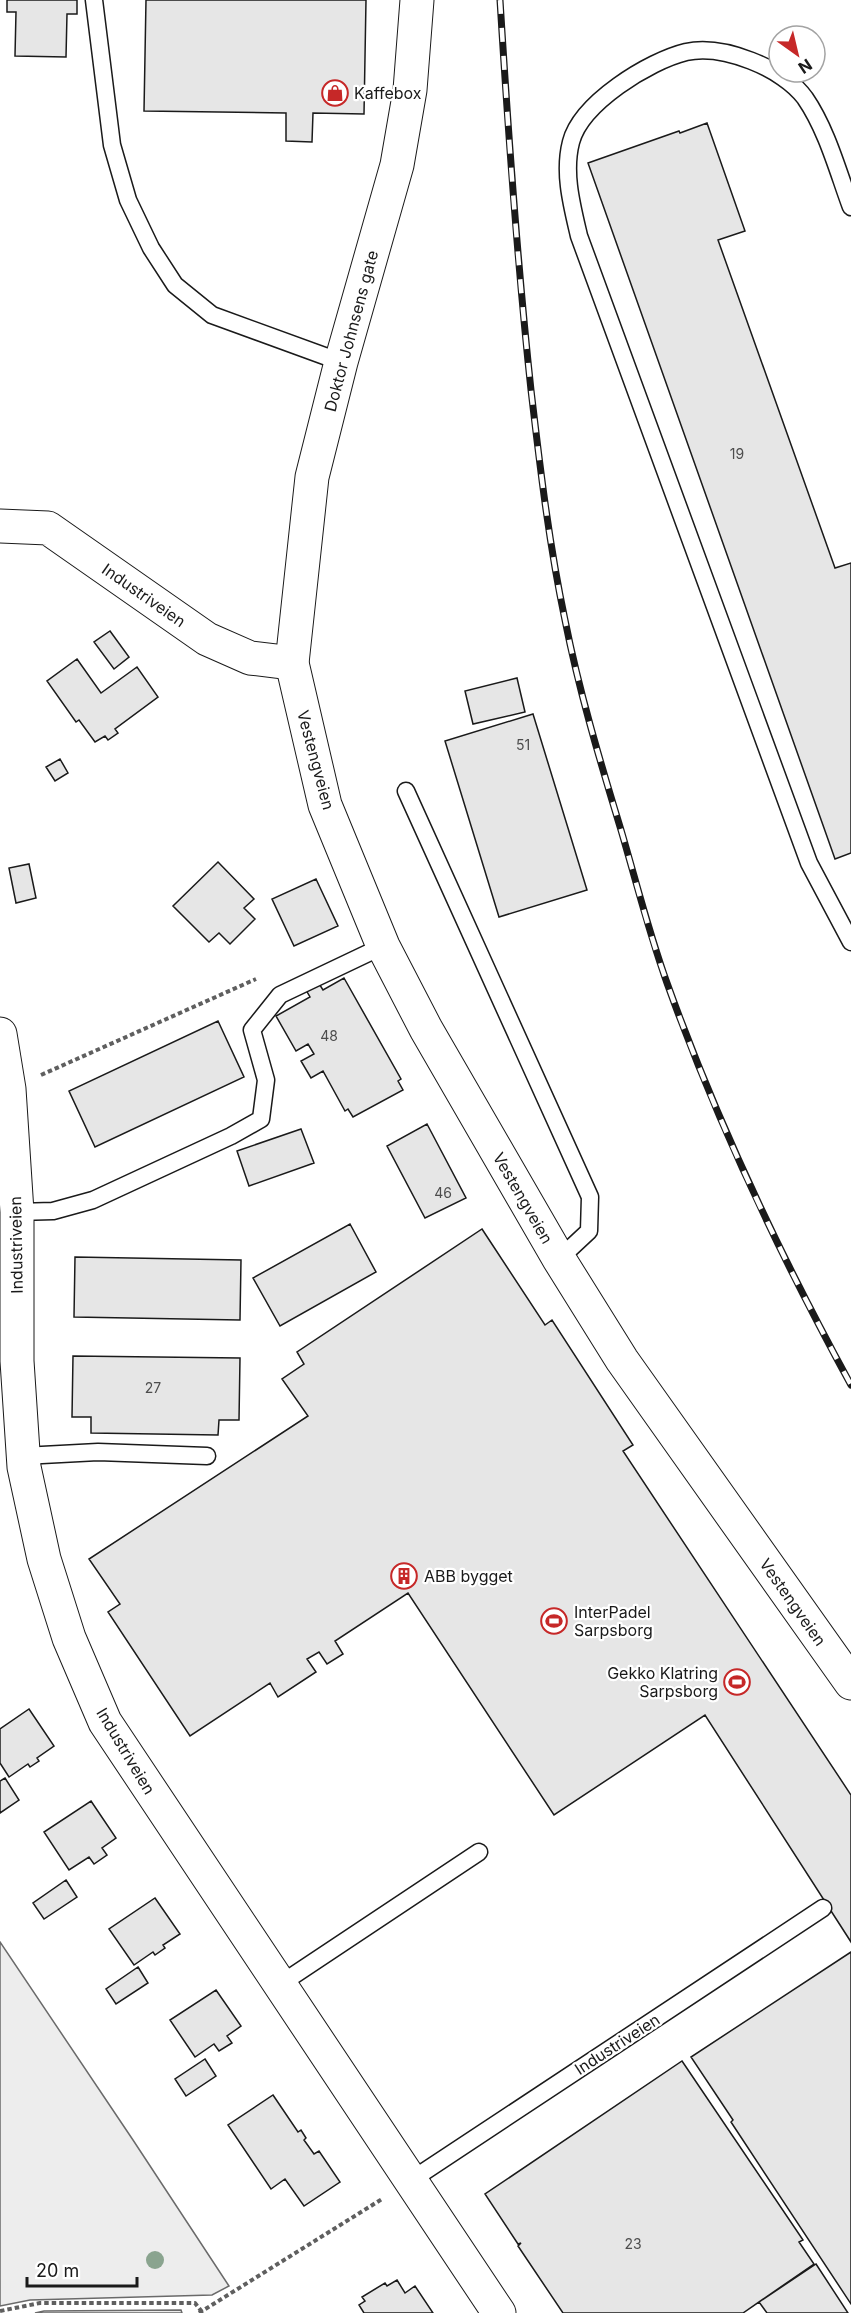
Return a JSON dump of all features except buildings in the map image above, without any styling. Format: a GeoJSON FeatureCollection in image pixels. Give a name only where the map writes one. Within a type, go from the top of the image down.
{"type":"FeatureCollection","features":[{"type":"Feature","properties":{"kind":"street","name":"Doktor Johnsens gate"},"geometry":{"type":"LineString","coordinates":[[291,663],[312,477],[341,362],[397,165],[410,90],[417,0]]}},
{"type":"Feature","properties":{"kind":"street","name":"Industriveien"},"geometry":{"type":"LineString","coordinates":[[0,526],[48,528],[207,639],[250,658],[291,663]]}},
{"type":"Feature","properties":{"kind":"street","name":"Vestengveien"},"geometry":{"type":"LineString","coordinates":[[291,663],[326,804],[382,946],[426,1029],[559,1259],[622,1360],[851,1683]]}},
{"type":"Feature","properties":{"kind":"street","name":"Industriveien"},"geometry":{"type":"LineString","coordinates":[[0,1034],[9,1089],[17,1212],[16,1361],[23,1456],[44,1559],[65,1627],[105,1722],[499,2313]]}},
{"type":"Feature","properties":{"kind":"lane"},"geometry":{"type":"LineString","coordinates":[[94,0],[112,145],[128,200],[151,248],[175,285],[212,315],[341,362]]}},
{"type":"Feature","properties":{"kind":"lane"},"geometry":{"type":"LineString","coordinates":[[851,207],[822,130],[804,97],[775,71],[730,52],[687,52],[639,72],[608,93],[583,116],[571,140],[568,170],[571,202],[579,236],[809,863],[851,942]]}},
{"type":"Feature","properties":{"kind":"lane"},"geometry":{"type":"LineString","coordinates":[[406,791],[590,1197],[589,1231],[559,1259]]}},
{"type":"Feature","properties":{"kind":"lane"},"geometry":{"type":"LineString","coordinates":[[17,1212],[53,1210],[93,1200],[231,1136],[261,1119],[266,1080],[252,1030],[280,995],[382,946]]}},
{"type":"Feature","properties":{"kind":"lane"},"geometry":{"type":"LineString","coordinates":[[23,1456],[98,1452],[207,1456]]}},
{"type":"Feature","properties":{"kind":"lane"},"geometry":{"type":"LineString","coordinates":[[279,1985],[479,1852]]}},
{"type":"Feature","properties":{"kind":"lane","name":"Industriveien"},"geometry":{"type":"LineString","coordinates":[[410,2181],[823,1908]]}},
{"type":"Feature","properties":{"kind":"path"},"geometry":{"type":"LineString","coordinates":[[9,1089],[264,975]]}},
{"type":"Feature","properties":{"kind":"path"},"geometry":{"type":"LineString","coordinates":[[0,2311],[40,2303],[145,2302],[195,2303],[200,2312],[410,2181]]}},
{"type":"Feature","properties":{"kind":"shaded area"},"geometry":{"type":"Polygon","coordinates":[[[0,1942],[229,2286],[212,2295],[30,2300],[0,2306],[0,1942]]]}},
{"type":"Feature","properties":{"kind":"shaded area"},"geometry":{"type":"Polygon","coordinates":[[[181,2310],[182,2313],[35,2313],[44,2311],[181,2310]]]}},
{"type":"Feature","properties":{"kind":"railway"},"geometry":{"type":"LineString","coordinates":[[500,0],[517,244],[534,419],[554,563],[583,699],[654,945],[686,1035],[751,1187],[799,1287],[851,1385]]}},
{"type":"Feature","properties":{"kind":"place","name":"Kaffebox"},"geometry":{"type":"Point","coordinates":[335,93]}},
{"type":"Feature","properties":{"kind":"place","name":"ABB bygget"},"geometry":{"type":"Point","coordinates":[404,1576]}},
{"type":"Feature","properties":{"kind":"place","name":"InterPadel Sarpsborg"},"geometry":{"type":"Point","coordinates":[554,1621]}},
{"type":"Feature","properties":{"kind":"place","name":"Gekko Klatring Sarpsborg"},"geometry":{"type":"Point","coordinates":[737,1682]}}]}
